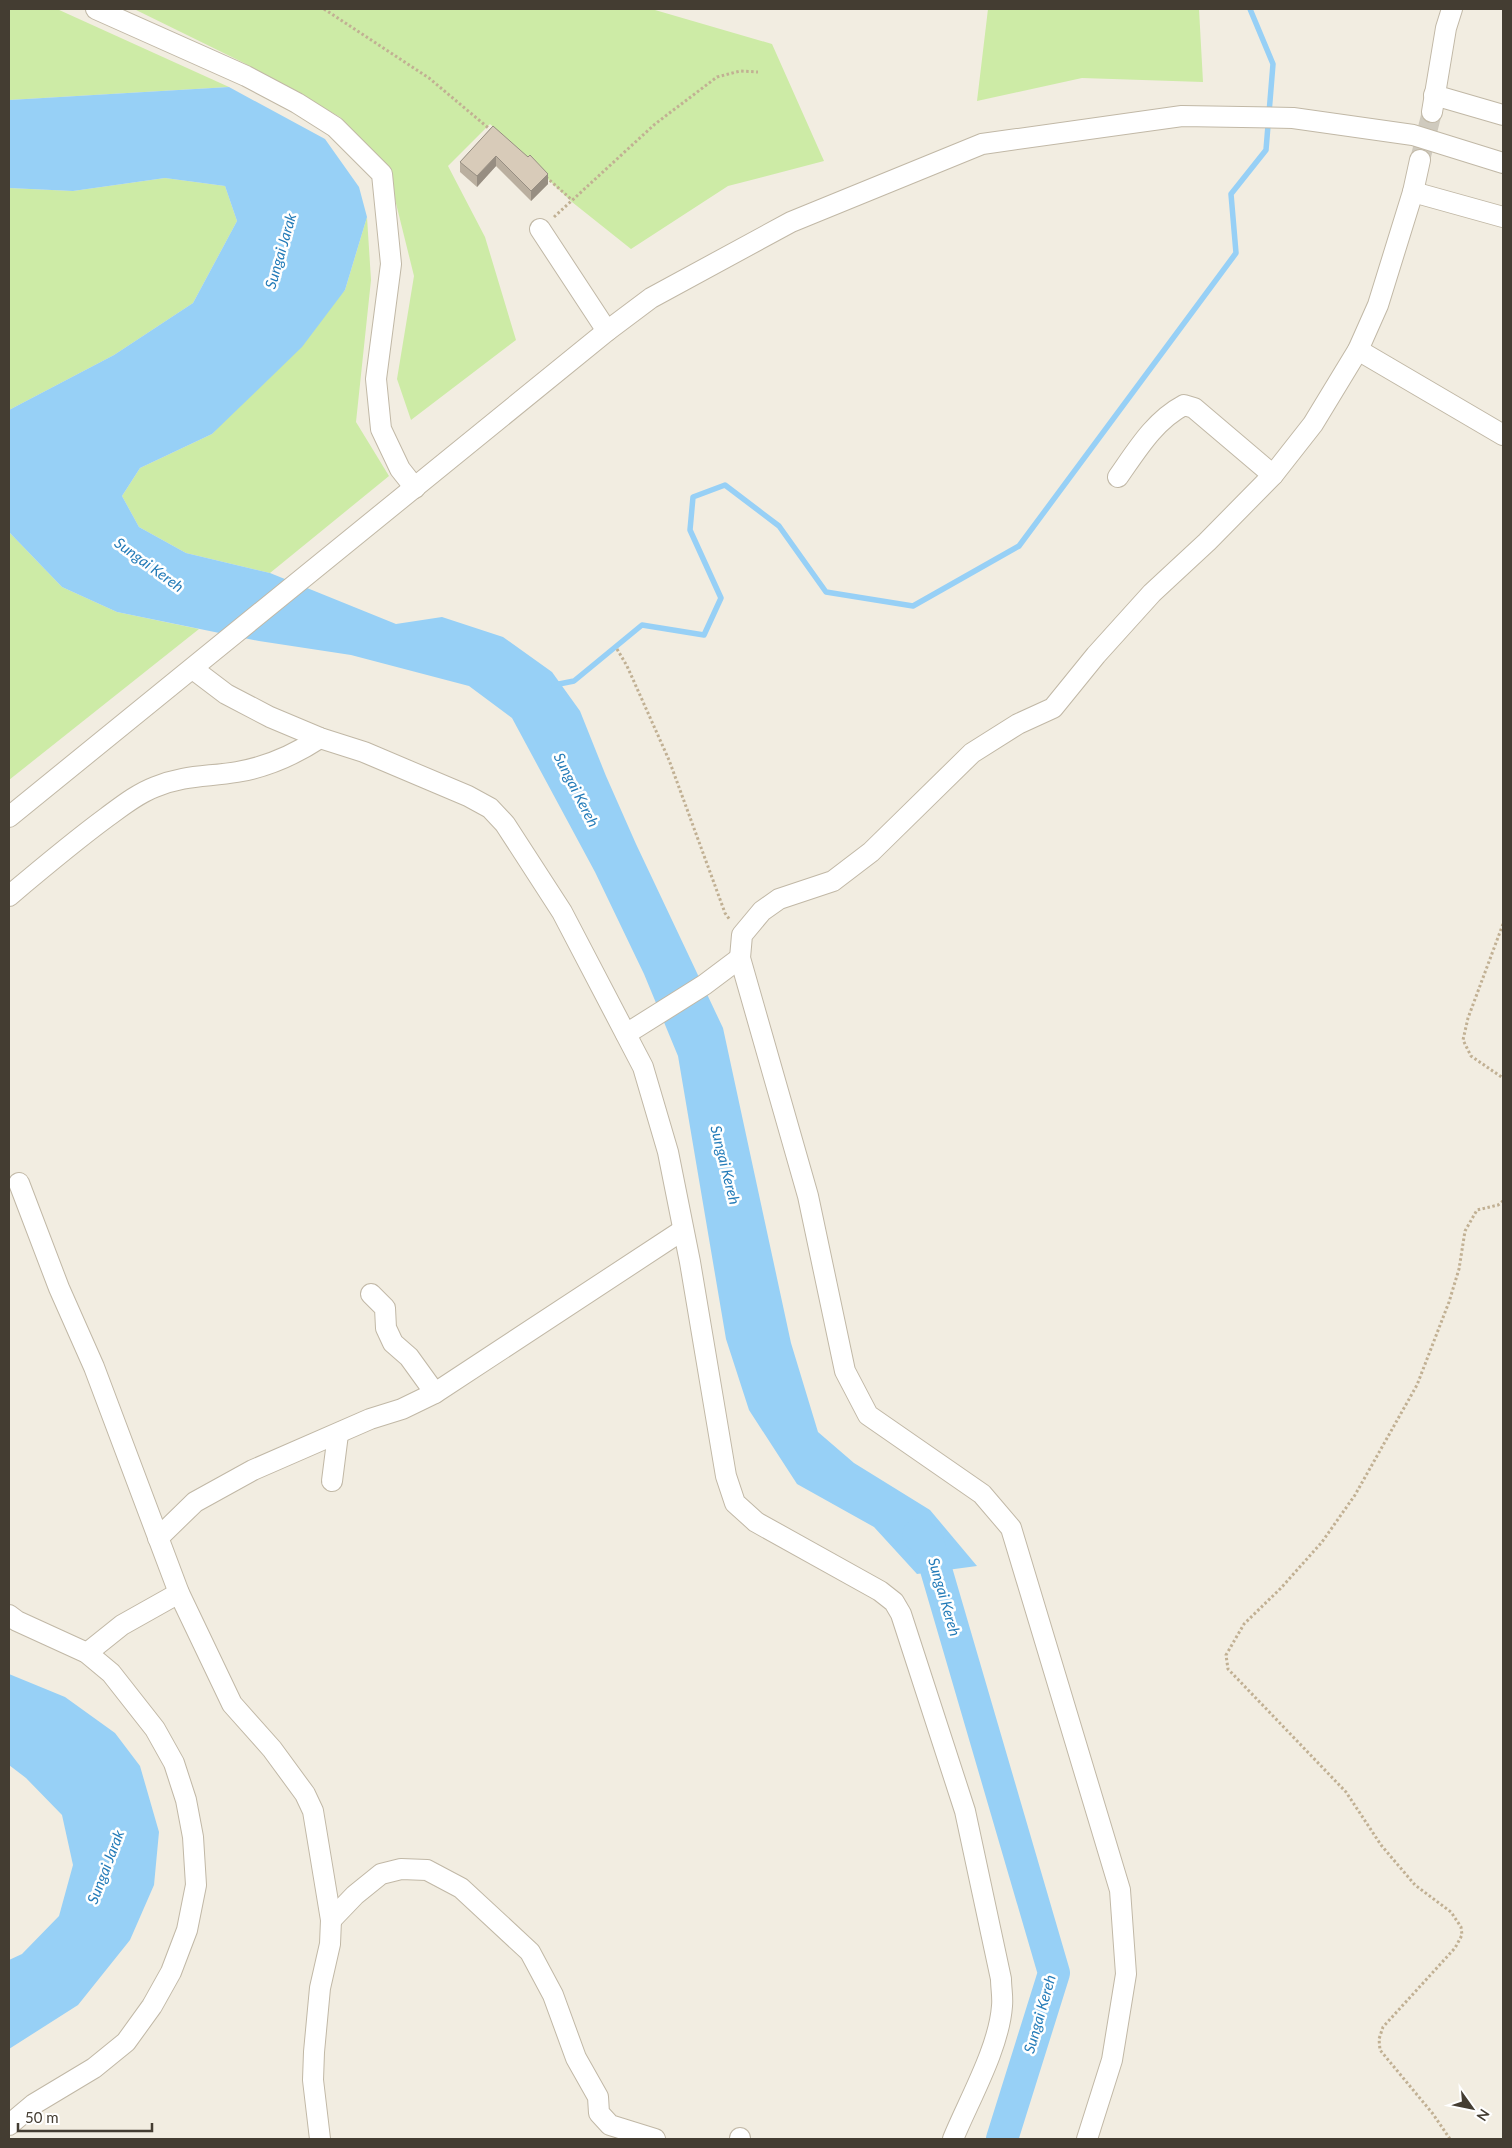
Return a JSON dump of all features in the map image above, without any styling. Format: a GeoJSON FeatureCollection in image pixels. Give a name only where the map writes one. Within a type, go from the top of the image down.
{"type":"FeatureCollection","features":[{"type":"Feature","properties":{"kind":"street"},"geometry":{"type":"LineString","coordinates":[[96,9],[246,76],[297,103],[335,128],[382,174],[391,264],[376,379],[382,429],[400,469],[415,488]]}},
{"type":"Feature","properties":{"kind":"street"},"geometry":{"type":"LineString","coordinates":[[1452,9],[1446,28],[1433,103],[1503,115]]}},
{"type":"Feature","properties":{"kind":"street"},"geometry":{"type":"LineString","coordinates":[[9,817],[607,331],[651,298],[791,222],[982,144],[1182,116],[1293,118],[1413,134],[1503,163]]}},
{"type":"Feature","properties":{"kind":"street"},"geometry":{"type":"LineString","coordinates":[[1087,2139],[1112,2060],[1126,1974],[1120,1890],[1011,1528],[982,1494],[868,1414],[845,1371],[808,1196],[740,958],[742,935],[762,911],[779,899],[833,881],[871,852],[972,753],[1018,724],[1053,708],[1152,592],[1207,542],[1273,475],[1313,424],[1358,350],[1378,305],[1413,192],[1420,160]]}},
{"type":"Feature","properties":{"kind":"street"},"geometry":{"type":"LineString","coordinates":[[1413,192],[1503,217]]}},
{"type":"Feature","properties":{"kind":"street"},"geometry":{"type":"LineString","coordinates":[[540,229],[607,331]]}},
{"type":"Feature","properties":{"kind":"street"},"geometry":{"type":"LineString","coordinates":[[1358,350],[1503,435]]}},
{"type":"Feature","properties":{"kind":"street"},"geometry":{"type":"LineString","coordinates":[[1118,477],[1155,425],[1170,412],[1184,405],[1194,408],[1273,475]]}},
{"type":"Feature","properties":{"kind":"street"},"geometry":{"type":"LineString","coordinates":[[198,665],[226,694],[270,717],[320,738],[364,752],[468,796],[490,808],[505,824],[562,912],[631,1031],[644,1067],[666,1142],[690,1262],[726,1476],[735,1503],[756,1522],[880,1591],[894,1602],[901,1614],[965,1811],[1000,1979],[1002,2005],[998,2030],[969,2108],[953,2139]]}},
{"type":"Feature","properties":{"kind":"street"},"geometry":{"type":"LineString","coordinates":[[9,896],[82,835],[128,802],[153,788],[180,778],[237,772],[261,767],[295,754],[320,738]]}},
{"type":"Feature","properties":{"kind":"street"},"geometry":{"type":"LineString","coordinates":[[631,1031],[704,985],[740,958]]}},
{"type":"Feature","properties":{"kind":"street"},"geometry":{"type":"LineString","coordinates":[[19,1183],[59,1288],[94,1367],[179,1593],[232,1704],[272,1748],[305,1794],[313,1812],[331,1920],[330,1944],[320,1988],[314,2052],[313,2080],[320,2139]]}},
{"type":"Feature","properties":{"kind":"street"},"geometry":{"type":"LineString","coordinates":[[158,1538],[196,1502],[253,1470],[370,1419],[402,1409],[435,1393],[683,1230]]}},
{"type":"Feature","properties":{"kind":"street"},"geometry":{"type":"LineString","coordinates":[[371,1294],[385,1308],[386,1328],[393,1343],[409,1357],[435,1393]]}},
{"type":"Feature","properties":{"kind":"street"},"geometry":{"type":"LineString","coordinates":[[332,1481],[338,1434]]}},
{"type":"Feature","properties":{"kind":"street"},"geometry":{"type":"LineString","coordinates":[[87,1653],[122,1624],[179,1593]]}},
{"type":"Feature","properties":{"kind":"street"},"geometry":{"type":"LineString","coordinates":[[9,1616],[87,1653],[111,1673],[155,1729],[174,1763],[186,1800],[194,1837],[196,1885],[187,1930],[171,1972],[152,2006],[126,2042],[94,2068],[34,2104],[9,2125]]}},
{"type":"Feature","properties":{"kind":"street"},"geometry":{"type":"LineString","coordinates":[[331,1920],[381,1874],[388,1872],[402,1869],[427,1870],[461,1888],[530,1952],[553,1995],[576,2058],[598,2097],[599,2113],[610,2125],[655,2139]]}},
{"type":"Feature","properties":{"kind":"path"},"geometry":{"type":"LineString","coordinates":[[324,9],[429,78],[497,136]]}},
{"type":"Feature","properties":{"kind":"path"},"geometry":{"type":"LineString","coordinates":[[540,229],[654,124],[717,77],[740,71],[758,72]]}},
{"type":"Feature","properties":{"kind":"path"},"geometry":{"type":"LineString","coordinates":[[542,174],[572,200]]}},
{"type":"Feature","properties":{"kind":"path"},"geometry":{"type":"LineString","coordinates":[[617,649],[627,666],[669,760],[725,913],[742,935]]}},
{"type":"Feature","properties":{"kind":"path"},"geometry":{"type":"LineString","coordinates":[[1503,924],[1468,1018],[1464,1040],[1471,1056],[1503,1078]]}},
{"type":"Feature","properties":{"kind":"path"},"geometry":{"type":"LineString","coordinates":[[1450,2139],[1434,2114],[1380,2050],[1380,2039],[1383,2027],[1455,1948],[1462,1935],[1461,1927],[1450,1912],[1414,1885],[1382,1845],[1346,1792],[1228,1669],[1226,1654],[1244,1624],[1281,1588],[1322,1542],[1356,1495],[1417,1385],[1449,1302],[1459,1269],[1465,1231],[1477,1210],[1498,1205],[1503,1201]]}},
{"type":"Feature","properties":{"kind":"green space"},"geometry":{"type":"Polygon","coordinates":[[[9,9],[57,9],[229,87],[9,100],[9,9]]]}},
{"type":"Feature","properties":{"kind":"green space"},"geometry":{"type":"Polygon","coordinates":[[[134,9],[655,10],[772,44],[824,161],[728,186],[631,249],[572,202],[490,124],[448,166],[485,237],[516,340],[411,420],[397,379],[414,276],[387,167],[340,117],[244,63],[134,9]]]}},
{"type":"Feature","properties":{"kind":"green space"},"geometry":{"type":"Polygon","coordinates":[[[988,9],[1199,9],[1203,82],[1082,78],[977,101],[988,9]]]}},
{"type":"Feature","properties":{"kind":"green space"},"geometry":{"type":"Polygon","coordinates":[[[165,178],[225,186],[237,221],[193,303],[114,355],[9,410],[9,188],[73,191],[165,178]]]}},
{"type":"Feature","properties":{"kind":"green space"},"geometry":{"type":"Polygon","coordinates":[[[367,217],[371,280],[356,422],[389,476],[270,573],[186,553],[139,527],[122,496],[140,468],[212,434],[345,290],[367,217]]]}},
{"type":"Feature","properties":{"kind":"green space"},"geometry":{"type":"Polygon","coordinates":[[[9,532],[62,587],[117,612],[199,629],[9,780],[9,532]]]}},
{"type":"Feature","properties":{"kind":"water","name":"Sungai Jarak"},"geometry":{"type":"Polygon","coordinates":[[[229,87],[325,139],[359,187],[367,217],[345,290],[302,347],[212,434],[140,468],[122,496],[139,527],[186,553],[270,573],[396,624],[442,617],[503,637],[552,672],[580,711],[636,844],[723,1028],[791,1343],[818,1432],[854,1463],[930,1510],[977,1566],[917,1574],[874,1527],[797,1484],[749,1410],[726,1339],[678,1056],[644,974],[595,872],[512,718],[469,686],[351,655],[259,641],[117,612],[62,587],[9,532],[9,410],[114,355],[193,303],[237,221],[225,186],[165,178],[73,191],[9,188],[9,100],[229,87]]]}},
{"type":"Feature","properties":{"kind":"water","name":"Sungai Jarak"},"geometry":{"type":"Polygon","coordinates":[[[9,1674],[65,1697],[115,1733],[140,1766],[159,1832],[154,1885],[130,1940],[78,2005],[9,2049],[9,1960],[22,1954],[59,1916],[73,1865],[62,1815],[26,1778],[9,1765],[9,1674]]]}},
{"type":"Feature","properties":{"kind":"building"},"geometry":{"type":"Polygon","coordinates":[[[493,126],[528,157],[530,155],[548,174],[531,191],[496,156],[477,176],[460,162],[493,126]]]}},
{"type":"Feature","properties":{"kind":"waterway"},"geometry":{"type":"LineString","coordinates":[[554,685],[574,681],[642,625],[704,635],[721,598],[690,530],[693,497],[725,485],[779,526],[826,592],[913,606],[1019,546],[1236,253],[1231,194],[1266,150],[1273,64],[1250,9]]}},
{"type":"Feature","properties":{"kind":"waterway","name":"Sungai Kereh"},"geometry":{"type":"LineString","coordinates":[[918,1535],[928,1542],[1054,1973],[1002,2139]]}},
{"type":"Feature","properties":{"kind":"tunnel"},"geometry":{"type":"LineString","coordinates":[[1420,160],[1432,112]]}}]}
